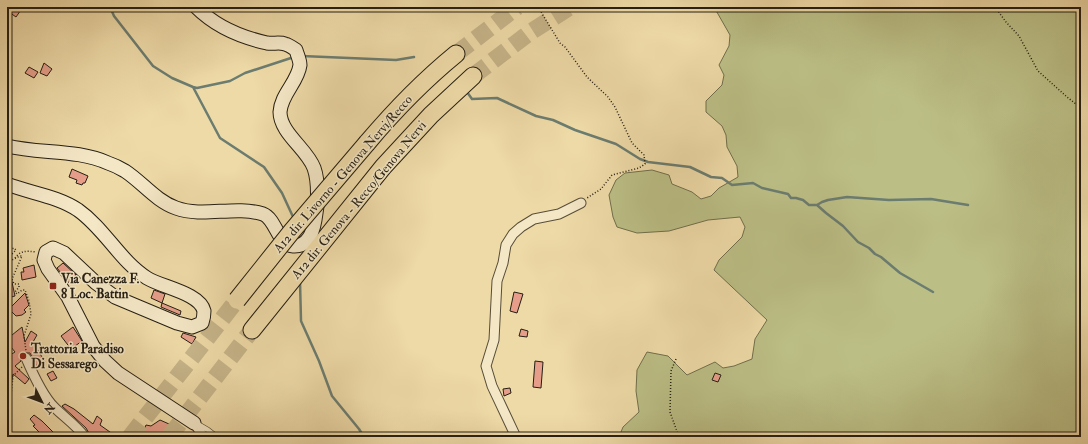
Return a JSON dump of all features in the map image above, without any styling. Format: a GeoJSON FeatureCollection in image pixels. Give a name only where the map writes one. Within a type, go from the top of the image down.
{"type":"FeatureCollection","features":[{"type":"Feature","properties":{"kind":"highway","name":"A12 dir. Livorno - Genova Nervi/Recco"},"geometry":{"type":"LineString","coordinates":[[237,300],[292,231],[367,143],[431,75],[456,54]]}},
{"type":"Feature","properties":{"kind":"highway","name":"A12 dir. Genova - Recco/Genova Nervi"},"geometry":{"type":"LineString","coordinates":[[252,330],[383,167],[431,115],[474,76]]}},
{"type":"Feature","properties":{"kind":"street"},"geometry":{"type":"LineString","coordinates":[[7,146],[20,149],[84,156],[107,162],[124,171],[163,202],[175,208],[190,212],[228,210],[265,215],[276,227],[284,242],[291,246],[299,246],[306,243],[314,226],[317,207],[317,189],[314,168],[303,150],[283,124],[280,112],[284,97],[300,64],[296,50],[285,44],[271,44],[247,38],[224,29],[196,7]]}},
{"type":"Feature","properties":{"kind":"street"},"geometry":{"type":"LineString","coordinates":[[7,184],[56,199],[78,210],[106,236],[128,264],[138,273],[151,281],[186,294],[198,301],[204,311],[202,323],[192,327],[177,323],[115,297],[96,283],[64,253],[53,248],[46,252],[44,260],[48,269],[68,297],[93,346],[105,361],[118,373],[194,423],[204,437]]}},
{"type":"Feature","properties":{"kind":"street"},"geometry":{"type":"LineString","coordinates":[[516,437],[492,386],[486,366],[494,340],[497,281],[503,263],[506,245],[513,234],[521,226],[534,220],[559,214],[581,202]]}},
{"type":"Feature","properties":{"kind":"street"},"geometry":{"type":"LineString","coordinates":[[26,358],[52,406],[82,435]]}},
{"type":"Feature","properties":{"kind":"lane"},"geometry":{"type":"LineString","coordinates":[[194,423],[199,424],[217,437]]}},
{"type":"Feature","properties":{"kind":"path"},"geometry":{"type":"LineString","coordinates":[[538,7],[560,42],[587,77],[608,97],[615,107],[632,143],[644,155],[645,164],[639,168],[612,175],[601,189],[581,202]]}},
{"type":"Feature","properties":{"kind":"path"},"geometry":{"type":"LineString","coordinates":[[995,7],[1019,36],[1038,71],[1081,108]]}},
{"type":"Feature","properties":{"kind":"path"},"geometry":{"type":"LineString","coordinates":[[7,251],[14,248],[16,250],[9,257],[10,261],[13,260]]}},
{"type":"Feature","properties":{"kind":"path"},"geometry":{"type":"LineString","coordinates":[[13,260],[24,250],[46,252]]}},
{"type":"Feature","properties":{"kind":"path"},"geometry":{"type":"LineString","coordinates":[[13,260],[22,256],[12,282],[14,284],[19,284],[15,291],[16,293],[22,290],[26,291],[31,314],[24,336],[26,358]]}},
{"type":"Feature","properties":{"kind":"path"},"geometry":{"type":"LineString","coordinates":[[676,359],[671,371],[670,412],[679,437]]}},
{"type":"Feature","properties":{"kind":"path"},"geometry":{"type":"LineString","coordinates":[[7,433],[13,376],[23,366],[31,368]]}},
{"type":"Feature","properties":{"kind":"path"},"geometry":{"type":"LineString","coordinates":[[7,373],[13,376]]}},
{"type":"Feature","properties":{"kind":"green space"},"geometry":{"type":"Polygon","coordinates":[[[714,7],[1081,7],[1081,437],[619,437],[623,427],[639,412],[636,391],[637,370],[647,352],[668,356],[687,375],[715,362],[723,368],[734,366],[752,359],[755,339],[767,320],[714,270],[719,260],[742,237],[745,227],[740,217],[708,220],[669,231],[637,233],[617,227],[613,217],[609,195],[616,180],[625,173],[652,170],[669,175],[672,184],[692,192],[701,199],[711,196],[719,188],[738,177],[737,166],[727,147],[726,135],[722,126],[706,112],[706,101],[722,85],[724,75],[719,65],[729,46],[730,35],[714,7]]]}},
{"type":"Feature","properties":{"kind":"building"},"geometry":{"type":"Polygon","coordinates":[[[13,7],[23,7],[16,17],[9,12],[13,7]]]}},
{"type":"Feature","properties":{"kind":"building"},"geometry":{"type":"Polygon","coordinates":[[[44,63],[52,69],[47,76],[40,73],[44,63]]]}},
{"type":"Feature","properties":{"kind":"building"},"geometry":{"type":"Polygon","coordinates":[[[29,67],[38,72],[34,78],[25,73],[29,67]]]}},
{"type":"Feature","properties":{"kind":"building"},"geometry":{"type":"Polygon","coordinates":[[[72,169],[88,176],[85,183],[82,185],[76,183],[77,180],[69,177],[72,169]]]}},
{"type":"Feature","properties":{"kind":"building"},"geometry":{"type":"Polygon","coordinates":[[[63,263],[76,275],[69,283],[57,268],[63,263]]]}},
{"type":"Feature","properties":{"kind":"building"},"geometry":{"type":"Polygon","coordinates":[[[34,265],[36,277],[22,280],[21,272],[24,272],[23,268],[34,265]]]}},
{"type":"Feature","properties":{"kind":"building"},"geometry":{"type":"Polygon","coordinates":[[[10,273],[15,296],[7,298],[7,274],[10,273]]]}},
{"type":"Feature","properties":{"kind":"building"},"geometry":{"type":"Polygon","coordinates":[[[154,290],[165,294],[162,303],[151,298],[154,290]]]}},
{"type":"Feature","properties":{"kind":"building"},"geometry":{"type":"Polygon","coordinates":[[[514,292],[523,294],[517,313],[510,311],[514,292]]]}},
{"type":"Feature","properties":{"kind":"building"},"geometry":{"type":"Polygon","coordinates":[[[25,293],[29,305],[24,310],[26,312],[22,315],[16,316],[9,309],[25,293]]]}},
{"type":"Feature","properties":{"kind":"building"},"geometry":{"type":"Polygon","coordinates":[[[162,303],[181,311],[180,315],[161,307],[162,303]]]}},
{"type":"Feature","properties":{"kind":"building"},"geometry":{"type":"Polygon","coordinates":[[[22,327],[25,342],[31,331],[37,335],[33,342],[45,362],[37,367],[30,353],[23,353],[20,357],[21,361],[15,366],[29,379],[25,384],[13,374],[11,385],[7,385],[7,357],[15,352],[7,342],[7,339],[22,327]]]}},
{"type":"Feature","properties":{"kind":"building"},"geometry":{"type":"Polygon","coordinates":[[[73,327],[82,341],[71,349],[61,336],[73,327]]]}},
{"type":"Feature","properties":{"kind":"building"},"geometry":{"type":"Polygon","coordinates":[[[521,329],[528,331],[527,337],[519,336],[521,329]]]}},
{"type":"Feature","properties":{"kind":"building"},"geometry":{"type":"Polygon","coordinates":[[[183,333],[196,337],[192,344],[181,337],[183,333]]]}},
{"type":"Feature","properties":{"kind":"building"},"geometry":{"type":"Polygon","coordinates":[[[535,361],[543,362],[541,388],[533,387],[535,361]]]}},
{"type":"Feature","properties":{"kind":"building"},"geometry":{"type":"Polygon","coordinates":[[[53,371],[57,378],[51,381],[47,374],[53,371]]]}},
{"type":"Feature","properties":{"kind":"building"},"geometry":{"type":"Polygon","coordinates":[[[715,373],[721,375],[718,382],[712,380],[715,373]]]}},
{"type":"Feature","properties":{"kind":"building"},"geometry":{"type":"Polygon","coordinates":[[[510,388],[511,393],[504,396],[503,389],[510,388]]]}},
{"type":"Feature","properties":{"kind":"building"},"geometry":{"type":"Polygon","coordinates":[[[65,404],[93,424],[97,416],[102,420],[100,425],[117,437],[91,437],[86,428],[62,406],[65,404]]]}},
{"type":"Feature","properties":{"kind":"building"},"geometry":{"type":"Polygon","coordinates":[[[34,415],[58,437],[34,437],[40,433],[33,426],[35,425],[30,419],[34,415]]]}},
{"type":"Feature","properties":{"kind":"building"},"geometry":{"type":"Polygon","coordinates":[[[160,420],[169,424],[165,437],[141,437],[146,425],[151,426],[160,420]]]}},
{"type":"Feature","properties":{"kind":"waterway"},"geometry":{"type":"LineString","coordinates":[[110,7],[114,16],[153,66],[172,78],[193,87],[220,138],[264,167],[282,193],[294,219]]}},
{"type":"Feature","properties":{"kind":"waterway"},"geometry":{"type":"LineString","coordinates":[[302,56],[396,60],[414,57]]}},
{"type":"Feature","properties":{"kind":"waterway"},"geometry":{"type":"LineString","coordinates":[[193,87],[197,88],[230,81],[245,73],[294,57]]}},
{"type":"Feature","properties":{"kind":"waterway"},"geometry":{"type":"LineString","coordinates":[[467,92],[472,99],[497,98],[536,116],[553,120],[575,130],[616,144],[640,159],[648,162],[690,167],[711,177],[722,178],[732,185],[753,183],[762,188],[788,194],[791,198],[803,200],[809,205],[817,205],[828,200],[847,197],[889,200],[931,199],[968,205]]}},
{"type":"Feature","properties":{"kind":"waterway"},"geometry":{"type":"LineString","coordinates":[[817,205],[843,226],[858,242],[869,248],[900,273],[933,292]]}},
{"type":"Feature","properties":{"kind":"waterway"},"geometry":{"type":"LineString","coordinates":[[300,281],[301,321],[319,361],[332,396],[364,437]]}},
{"type":"Feature","properties":{"kind":"tunnel"},"geometry":{"type":"LineString","coordinates":[[456,54],[517,7]]}},
{"type":"Feature","properties":{"kind":"tunnel"},"geometry":{"type":"LineString","coordinates":[[473,76],[529,33],[570,7]]}},
{"type":"Feature","properties":{"kind":"tunnel"},"geometry":{"type":"LineString","coordinates":[[130,437],[237,300]]}},
{"type":"Feature","properties":{"kind":"tunnel"},"geometry":{"type":"LineString","coordinates":[[169,437],[252,330]]}},
{"type":"Feature","properties":{"kind":"place","name":"Via Canezza F. 8 Loc. Battin"},"geometry":{"type":"Point","coordinates":[53,286]}},
{"type":"Feature","properties":{"kind":"place","name":"Trattoria Paradiso Di Sessarego"},"geometry":{"type":"Point","coordinates":[23,356]}}]}
